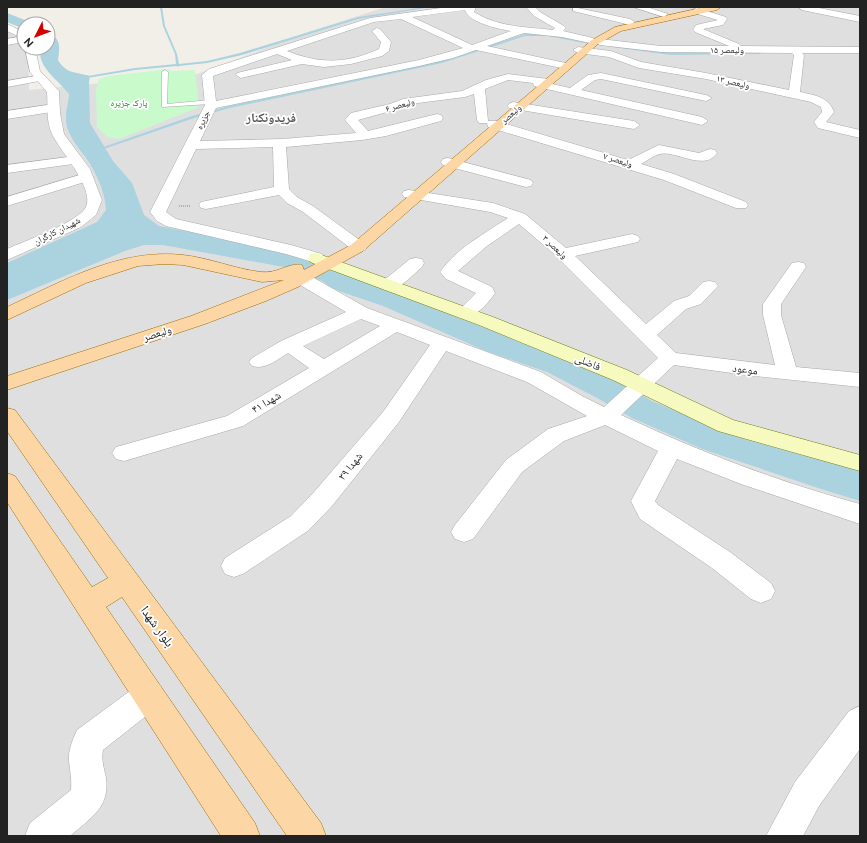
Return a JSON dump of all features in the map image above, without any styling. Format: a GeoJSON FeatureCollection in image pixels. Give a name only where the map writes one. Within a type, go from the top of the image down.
{"type":"FeatureCollection","features":[{"type":"Feature","properties":{"kind":"main road","name":"ولیعصر"},"geometry":{"type":"LineString","coordinates":[[7,383],[249,301],[355,244],[452,162],[491,123],[516,106],[588,44],[606,31],[630,22],[664,14],[717,7]]}},
{"type":"Feature","properties":{"kind":"main road","name":"ولیعصر"},"geometry":{"type":"LineString","coordinates":[[588,44],[618,29],[697,9]]}},
{"type":"Feature","properties":{"kind":"main road","name":"ولیعصر"},"geometry":{"type":"LineString","coordinates":[[7,314],[93,275],[118,265],[136,261],[155,259],[211,265],[272,278],[312,267]]}},
{"type":"Feature","properties":{"kind":"main road","name":"فاضلی"},"geometry":{"type":"LineString","coordinates":[[312,267],[389,285],[465,313],[620,375],[726,426],[807,447],[860,463]]}},
{"type":"Feature","properties":{"kind":"main road"},"geometry":{"type":"LineString","coordinates":[[231,270],[243,276],[249,283],[249,301]]}},
{"type":"Feature","properties":{"kind":"main road","name":"بلوار شهدا"},"geometry":{"type":"LineString","coordinates":[[7,415],[308,836]]}},
{"type":"Feature","properties":{"kind":"main road"},"geometry":{"type":"LineString","coordinates":[[7,482],[242,836]]}},
{"type":"Feature","properties":{"kind":"main road"},"geometry":{"type":"LineString","coordinates":[[89,604],[126,581]]}},
{"type":"Feature","properties":{"kind":"street"},"geometry":{"type":"LineString","coordinates":[[353,16],[415,7]]}},
{"type":"Feature","properties":{"kind":"street","name":"جزیره"},"geometry":{"type":"LineString","coordinates":[[161,207],[192,145],[208,108],[212,83],[207,75],[213,70],[355,25],[401,15],[466,7]]}},
{"type":"Feature","properties":{"kind":"street"},"geometry":{"type":"LineString","coordinates":[[472,7],[469,10],[475,17],[520,31],[554,33],[588,44]]}},
{"type":"Feature","properties":{"kind":"street"},"geometry":{"type":"LineString","coordinates":[[530,7],[537,14],[561,28],[554,33]]}},
{"type":"Feature","properties":{"kind":"street"},"geometry":{"type":"LineString","coordinates":[[636,7],[664,14]]}},
{"type":"Feature","properties":{"kind":"street"},"geometry":{"type":"LineString","coordinates":[[802,7],[860,19]]}},
{"type":"Feature","properties":{"kind":"street"},"geometry":{"type":"LineString","coordinates":[[576,9],[630,22]]}},
{"type":"Feature","properties":{"kind":"street"},"geometry":{"type":"LineString","coordinates":[[697,9],[723,20],[699,28],[698,30],[745,50]]}},
{"type":"Feature","properties":{"kind":"street"},"geometry":{"type":"LineString","coordinates":[[401,15],[435,32],[477,47],[563,65]]}},
{"type":"Feature","properties":{"kind":"street"},"geometry":{"type":"LineString","coordinates":[[7,27],[16,32]]}},
{"type":"Feature","properties":{"kind":"street"},"geometry":{"type":"LineString","coordinates":[[208,108],[434,60],[477,47],[520,31]]}},
{"type":"Feature","properties":{"kind":"street"},"geometry":{"type":"LineString","coordinates":[[377,32],[386,42],[384,51]]}},
{"type":"Feature","properties":{"kind":"street"},"geometry":{"type":"LineString","coordinates":[[849,39],[860,45]]}},
{"type":"Feature","properties":{"kind":"street","name":"ولیعصر ۱۵"},"geometry":{"type":"LineString","coordinates":[[588,44],[661,49],[796,51],[860,50]]}},
{"type":"Feature","properties":{"kind":"street","name":"ولیعصر ۱۳"},"geometry":{"type":"LineString","coordinates":[[588,44],[639,65],[706,76],[815,99],[826,105],[828,112],[820,122],[822,125],[860,134]]}},
{"type":"Feature","properties":{"kind":"street"},"geometry":{"type":"LineString","coordinates":[[276,50],[316,64],[376,55],[384,51],[397,51]]}},
{"type":"Feature","properties":{"kind":"street"},"geometry":{"type":"LineString","coordinates":[[794,94],[796,51]]}},
{"type":"Feature","properties":{"kind":"street"},"geometry":{"type":"LineString","coordinates":[[410,53],[434,60]]}},
{"type":"Feature","properties":{"kind":"street","name":"شهیدان کارگران"},"geometry":{"type":"LineString","coordinates":[[7,255],[75,224],[91,212],[95,200],[83,169],[58,134],[50,99],[53,91],[35,72],[26,66],[28,56]]}},
{"type":"Feature","properties":{"kind":"street"},"geometry":{"type":"LineString","coordinates":[[230,78],[304,60]]}},
{"type":"Feature","properties":{"kind":"street"},"geometry":{"type":"LineString","coordinates":[[573,91],[592,77],[601,76],[706,98]]}},
{"type":"Feature","properties":{"kind":"street","name":"ولیعصر ۶"},"geometry":{"type":"LineString","coordinates":[[362,136],[362,130],[351,120],[355,116],[394,107],[413,100],[465,94],[479,87],[508,77],[518,77],[702,121]]}},
{"type":"Feature","properties":{"kind":"street"},"geometry":{"type":"LineString","coordinates":[[7,84],[41,78]]}},
{"type":"Feature","properties":{"kind":"street"},"geometry":{"type":"LineString","coordinates":[[479,87],[491,123]]}},
{"type":"Feature","properties":{"kind":"street"},"geometry":{"type":"LineString","coordinates":[[7,115],[50,99]]}},
{"type":"Feature","properties":{"kind":"street"},"geometry":{"type":"LineString","coordinates":[[516,106],[634,125]]}},
{"type":"Feature","properties":{"kind":"street"},"geometry":{"type":"LineString","coordinates":[[192,145],[282,143],[362,136],[386,132],[437,118]]}},
{"type":"Feature","properties":{"kind":"street","name":"ولیعصر ۷"},"geometry":{"type":"LineString","coordinates":[[491,123],[631,164],[741,205]]}},
{"type":"Feature","properties":{"kind":"street"},"geometry":{"type":"LineString","coordinates":[[282,143],[279,144],[282,190],[292,200],[308,209],[355,244]]}},
{"type":"Feature","properties":{"kind":"street"},"geometry":{"type":"LineString","coordinates":[[631,164],[659,149],[700,156],[710,153]]}},
{"type":"Feature","properties":{"kind":"street"},"geometry":{"type":"LineString","coordinates":[[7,169],[76,160]]}},
{"type":"Feature","properties":{"kind":"street"},"geometry":{"type":"LineString","coordinates":[[452,162],[526,183]]}},
{"type":"Feature","properties":{"kind":"street"},"geometry":{"type":"LineString","coordinates":[[7,202],[86,177]]}},
{"type":"Feature","properties":{"kind":"street"},"geometry":{"type":"LineString","coordinates":[[206,205],[282,190]]}},
{"type":"Feature","properties":{"kind":"street","name":"ولیعصر ۳"},"geometry":{"type":"LineString","coordinates":[[413,195],[493,208],[520,217],[562,254],[670,358]]}},
{"type":"Feature","properties":{"kind":"street"},"geometry":{"type":"LineString","coordinates":[[161,207],[158,212],[162,218],[171,223],[291,250],[312,267],[360,312],[534,377],[574,401],[671,448],[749,478],[860,514]]}},
{"type":"Feature","properties":{"kind":"street"},"geometry":{"type":"LineString","coordinates":[[465,313],[486,294],[486,291],[452,275],[449,272],[481,243],[520,217]]}},
{"type":"Feature","properties":{"kind":"street"},"geometry":{"type":"LineString","coordinates":[[562,254],[632,239]]}},
{"type":"Feature","properties":{"kind":"street"},"geometry":{"type":"LineString","coordinates":[[389,285],[416,263]]}},
{"type":"Feature","properties":{"kind":"street"},"geometry":{"type":"LineString","coordinates":[[787,373],[772,315],[772,304],[798,267]]}},
{"type":"Feature","properties":{"kind":"street"},"geometry":{"type":"LineString","coordinates":[[645,335],[680,304],[695,300],[709,286]]}},
{"type":"Feature","properties":{"kind":"street"},"geometry":{"type":"LineString","coordinates":[[259,362],[288,345],[360,312]]}},
{"type":"Feature","properties":{"kind":"street","name":"شهدا ۴۱"},"geometry":{"type":"LineString","coordinates":[[124,452],[235,421],[396,325]]}},
{"type":"Feature","properties":{"kind":"street"},"geometry":{"type":"LineString","coordinates":[[316,333],[346,354]]}},
{"type":"Feature","properties":{"kind":"street","name":"شهدا ۳۹"},"geometry":{"type":"LineString","coordinates":[[234,566],[300,523],[323,499],[391,417],[441,343]]}},
{"type":"Feature","properties":{"kind":"street"},"geometry":{"type":"LineString","coordinates":[[288,345],[324,368]]}},
{"type":"Feature","properties":{"kind":"street"},"geometry":{"type":"LineString","coordinates":[[464,532],[514,466],[556,435],[606,417],[670,358]]}},
{"type":"Feature","properties":{"kind":"street","name":"موعود"},"geometry":{"type":"LineString","coordinates":[[670,358],[787,373],[860,380]]}},
{"type":"Feature","properties":{"kind":"street"},"geometry":{"type":"LineString","coordinates":[[671,448],[643,502],[649,512],[721,560],[761,591]]}},
{"type":"Feature","properties":{"kind":"street"},"geometry":{"type":"LineString","coordinates":[[43,836],[88,798],[89,779],[85,759],[88,742],[149,695]]}},
{"type":"Feature","properties":{"kind":"street"},"geometry":{"type":"LineString","coordinates":[[784,836],[807,794],[860,722]]}},
{"type":"Feature","properties":{"kind":"lane"},"geometry":{"type":"LineString","coordinates":[[165,72],[164,106],[192,105],[208,108]]}},
{"type":"Feature","properties":{"kind":"path"},"geometry":{"type":"LineString","coordinates":[[161,207],[206,205]]}},
{"type":"Feature","properties":{"kind":"shaded area"},"geometry":{"type":"Polygon","coordinates":[[[386,7],[860,7],[860,836],[7,836],[7,29],[16,33],[16,56],[28,56],[29,90],[197,74],[308,32],[386,7]]]}},
{"type":"Feature","properties":{"kind":"green space","name":"پارک جزیره"},"geometry":{"type":"Polygon","coordinates":[[[169,69],[171,71],[195,70],[199,107],[119,139],[107,137],[97,127],[96,89],[99,79],[109,76],[169,69]]]}},
{"type":"Feature","properties":{"kind":"water"},"geometry":{"type":"Polygon","coordinates":[[[7,13],[16,17],[16,26],[7,22],[7,13]]]}},
{"type":"Feature","properties":{"kind":"water"},"geometry":{"type":"Polygon","coordinates":[[[56,39],[59,43],[58,60],[61,65],[72,72],[90,76],[90,123],[113,161],[132,183],[144,215],[159,226],[228,239],[300,256],[616,380],[652,401],[741,438],[860,471],[860,501],[702,449],[632,418],[547,372],[488,352],[383,306],[333,289],[322,281],[289,268],[163,245],[144,245],[125,251],[7,300],[7,263],[97,222],[106,210],[98,179],[90,163],[69,133],[66,113],[69,94],[45,68],[40,56],[56,56],[56,39]]]}},
{"type":"Feature","properties":{"kind":"waterway"},"geometry":{"type":"LineString","coordinates":[[161,7],[164,26],[176,54],[178,65]]}},
{"type":"Feature","properties":{"kind":"waterway"},"geometry":{"type":"LineString","coordinates":[[178,65],[207,62],[241,54],[358,18],[430,7]]}},
{"type":"Feature","properties":{"kind":"waterway"},"geometry":{"type":"LineString","coordinates":[[97,150],[193,117],[230,107],[442,62],[525,35],[547,35],[595,44]]}},
{"type":"Feature","properties":{"kind":"waterway"},"geometry":{"type":"LineString","coordinates":[[612,46],[670,54],[760,53]]}},
{"type":"Feature","properties":{"kind":"waterway"},"geometry":{"type":"LineString","coordinates":[[82,78],[135,69],[178,65]]}},
{"type":"Feature","properties":{"kind":"district","name":"فریدونکنار"},"geometry":{"type":"Point","coordinates":[271,117]}}]}
